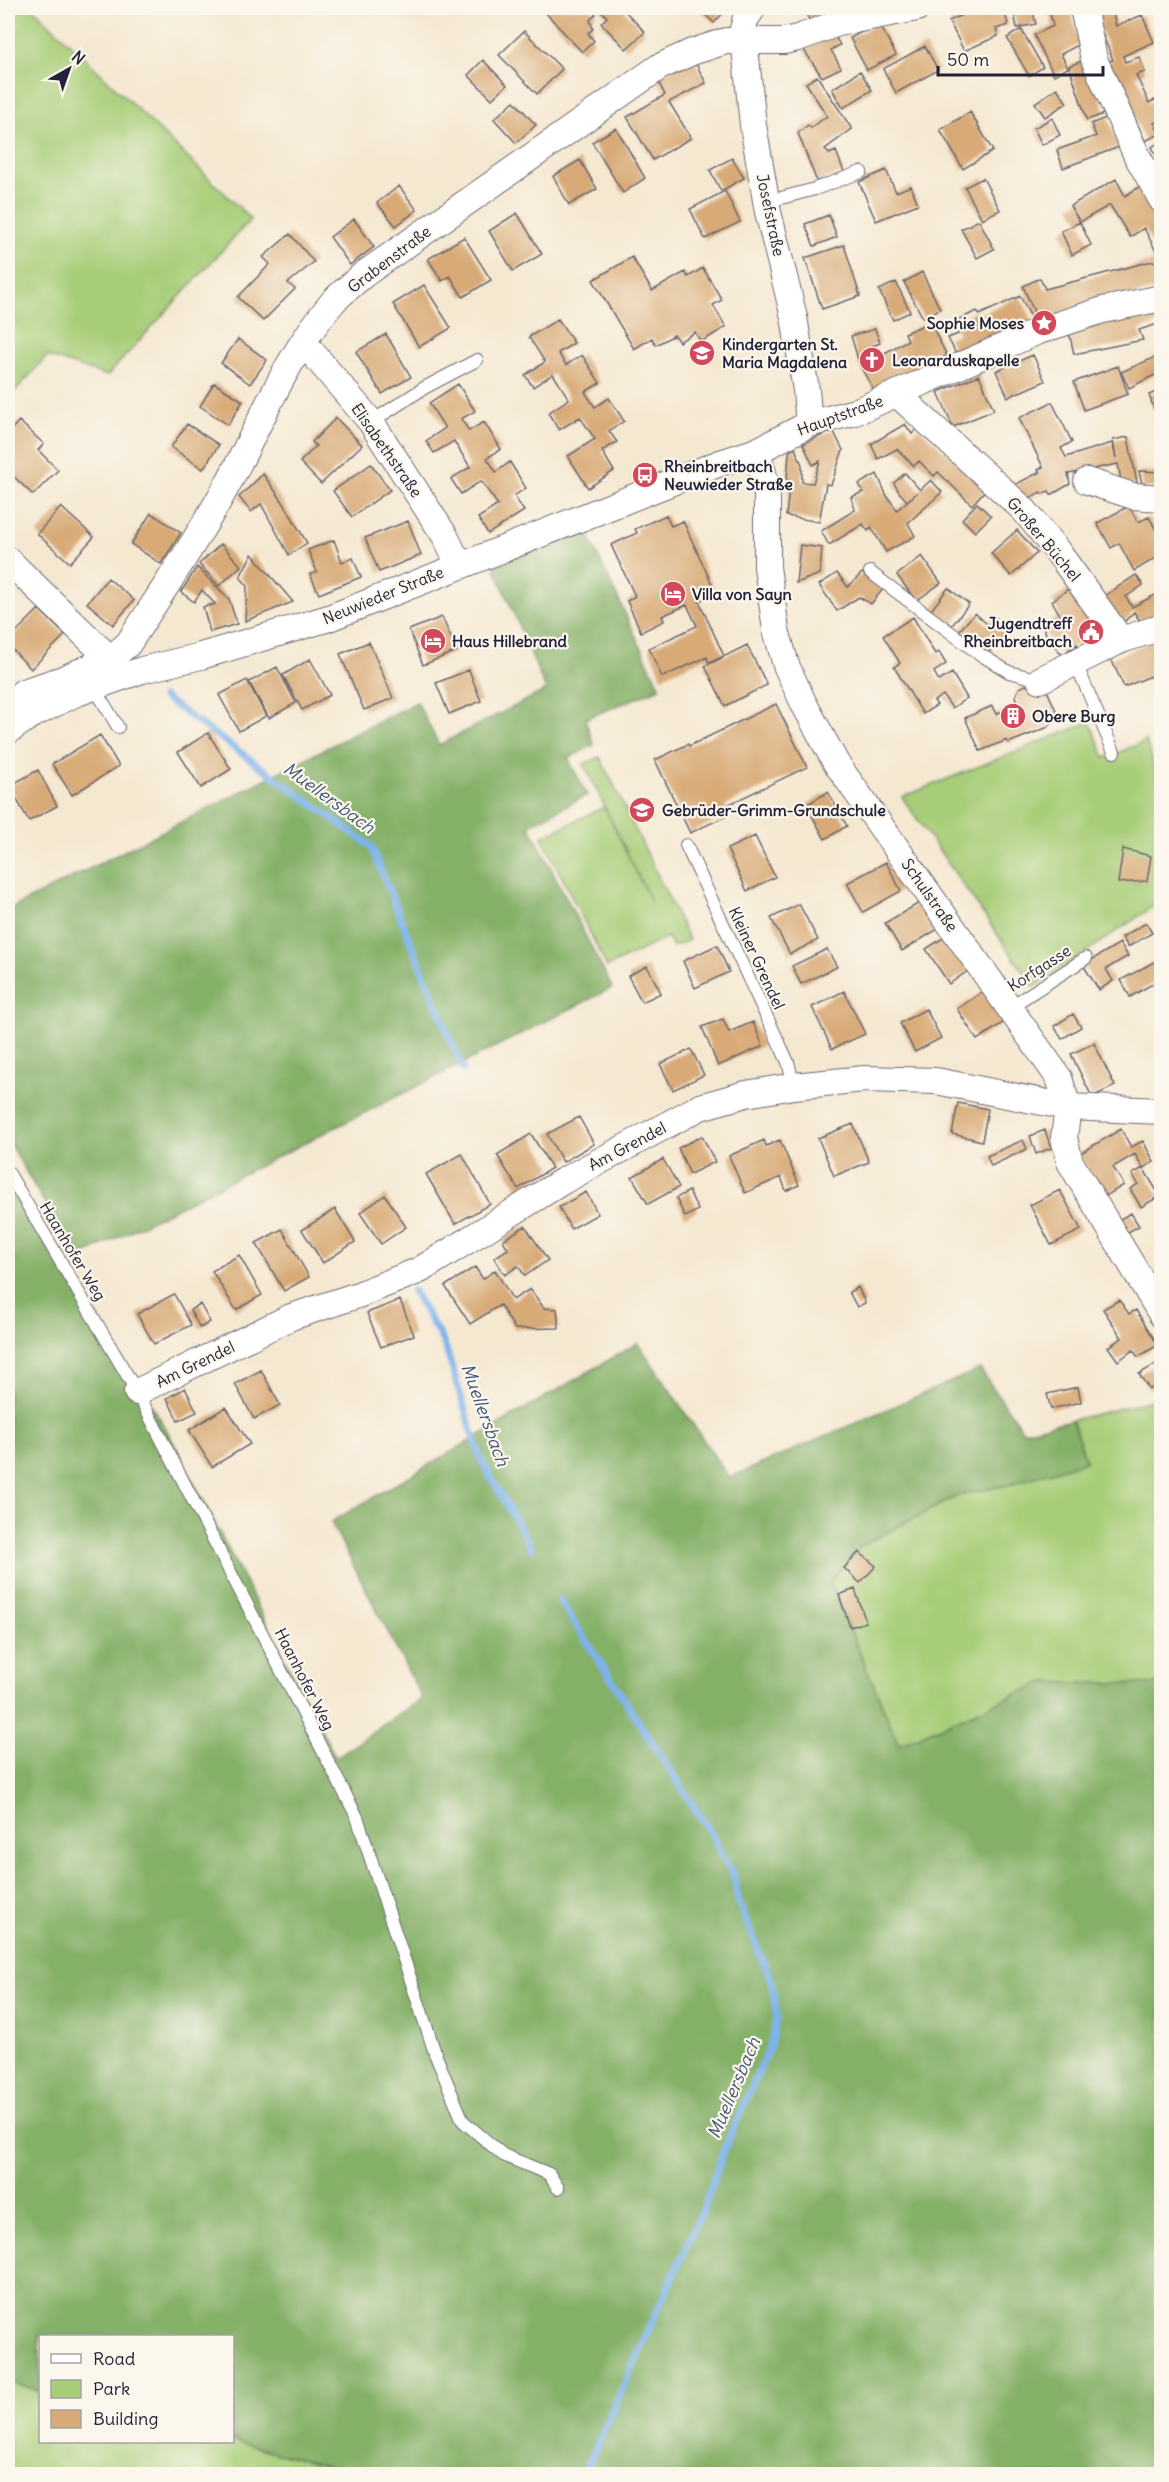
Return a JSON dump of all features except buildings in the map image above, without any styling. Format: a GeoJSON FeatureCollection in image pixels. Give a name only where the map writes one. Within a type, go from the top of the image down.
{"type":"FeatureCollection","features":[{"type":"Feature","properties":{"kind":"street","name":"Josefstraße"},"geometry":{"type":"LineString","coordinates":[[753,8],[746,18],[743,29],[753,125],[766,202],[794,317],[809,424]]}},
{"type":"Feature","properties":{"kind":"street","name":"Grabenstraße"},"geometry":{"type":"LineString","coordinates":[[30,716],[20,699],[23,692],[110,659],[128,644],[206,524],[274,391],[304,343],[333,302],[363,275],[659,67],[692,52],[726,41],[791,40],[838,23],[917,8]]}},
{"type":"Feature","properties":{"kind":"street"},"geometry":{"type":"LineString","coordinates":[[1083,8],[1094,59],[1136,154],[1161,200]]}},
{"type":"Feature","properties":{"kind":"street","name":"Hauptstraße"},"geometry":{"type":"LineString","coordinates":[[757,451],[809,424],[855,412],[1036,332],[1102,310],[1161,298]]}},
{"type":"Feature","properties":{"kind":"street","name":"Elisabethstraße"},"geometry":{"type":"LineString","coordinates":[[304,343],[371,422],[445,536],[459,565]]}},
{"type":"Feature","properties":{"kind":"street","name":"Großer Büchel"},"geometry":{"type":"LineString","coordinates":[[902,392],[1024,510],[1058,552],[1122,640]]}},
{"type":"Feature","properties":{"kind":"street","name":"Neuwieder Straße"},"geometry":{"type":"LineString","coordinates":[[8,731],[30,716],[74,694],[142,670],[201,656],[329,618],[720,463],[757,451]]}},
{"type":"Feature","properties":{"kind":"street","name":"Schulstraße"},"geometry":{"type":"LineString","coordinates":[[757,451],[767,488],[767,567],[776,630],[786,665],[804,704],[836,763],[1059,1078],[1068,1107],[1064,1138],[1070,1162],[1161,1315]]}},
{"type":"Feature","properties":{"kind":"street"},"geometry":{"type":"LineString","coordinates":[[1087,481],[1133,496],[1161,498]]}},
{"type":"Feature","properties":{"kind":"street"},"geometry":{"type":"LineString","coordinates":[[8,560],[110,659]]}},
{"type":"Feature","properties":{"kind":"street"},"geometry":{"type":"LineString","coordinates":[[1040,680],[1122,640],[1161,627]]}},
{"type":"Feature","properties":{"kind":"street","name":"Am Grendel"},"geometry":{"type":"LineString","coordinates":[[137,1392],[291,1317],[358,1295],[420,1270],[563,1181],[700,1107],[746,1094],[864,1079],[936,1081],[1068,1107],[1161,1111]]}},
{"type":"Feature","properties":{"kind":"lane"},"geometry":{"type":"LineString","coordinates":[[766,202],[815,189],[861,172]]}},
{"type":"Feature","properties":{"kind":"lane"},"geometry":{"type":"LineString","coordinates":[[371,422],[424,388],[477,360]]}},
{"type":"Feature","properties":{"kind":"lane"},"geometry":{"type":"LineString","coordinates":[[870,572],[978,653],[1009,672],[1040,680]]}},
{"type":"Feature","properties":{"kind":"lane"},"geometry":{"type":"LineString","coordinates":[[1076,664],[1114,752]]}},
{"type":"Feature","properties":{"kind":"lane"},"geometry":{"type":"LineString","coordinates":[[94,687],[118,727]]}},
{"type":"Feature","properties":{"kind":"lane","name":"Kleiner Grendel"},"geometry":{"type":"LineString","coordinates":[[686,845],[788,1062],[795,1086]]}},
{"type":"Feature","properties":{"kind":"lane","name":"Korfgasse"},"geometry":{"type":"LineString","coordinates":[[1010,1006],[1086,958]]}},
{"type":"Feature","properties":{"kind":"lane","name":"Haanhofer Weg"},"geometry":{"type":"LineString","coordinates":[[8,1172],[137,1392],[357,1817],[436,2056],[463,2121],[503,2155],[549,2174],[558,2188]]}},
{"type":"Feature","properties":{"kind":"green space"},"geometry":{"type":"Polygon","coordinates":[[[8,8],[33,8],[251,219],[107,376],[47,356],[8,399],[8,8]]]}},
{"type":"Feature","properties":{"kind":"green space"},"geometry":{"type":"Polygon","coordinates":[[[585,528],[660,688],[585,719],[594,745],[568,758],[587,795],[529,825],[612,988],[77,1258],[8,1141],[8,910],[417,702],[439,745],[546,690],[494,566],[585,528]]]}},
{"type":"Feature","properties":{"kind":"green space"},"geometry":{"type":"Polygon","coordinates":[[[1090,722],[1105,758],[1146,741],[1161,790],[1161,867],[1154,872],[1161,887],[1161,901],[1034,987],[902,797],[1090,722]]]}},
{"type":"Feature","properties":{"kind":"green space"},"geometry":{"type":"Polygon","coordinates":[[[600,757],[689,940],[673,947],[668,937],[607,967],[542,837],[604,807],[651,902],[584,764],[600,757]]]}},
{"type":"Feature","properties":{"kind":"green space"},"geometry":{"type":"Polygon","coordinates":[[[8,1187],[164,1425],[336,1758],[422,1698],[331,1522],[638,1343],[729,1478],[980,1369],[1023,1431],[1072,1420],[1086,1461],[1012,1484],[957,1496],[861,1546],[830,1582],[899,1745],[1044,1682],[1161,1684],[1161,2474],[354,2474],[234,2441],[234,2335],[39,2335],[39,2391],[8,2382],[8,1187]]]}},
{"type":"Feature","properties":{"kind":"green space"},"geometry":{"type":"Polygon","coordinates":[[[1161,1398],[1161,1684],[1044,1682],[899,1745],[830,1581],[861,1546],[957,1496],[1012,1484],[1086,1461],[1072,1420],[1161,1398]]]}},
{"type":"Feature","properties":{"kind":"green space"},"geometry":{"type":"Polygon","coordinates":[[[8,2382],[39,2391],[39,2443],[234,2441],[354,2473],[8,2474],[8,2382]]]}},
{"type":"Feature","properties":{"kind":"waterway","name":"Muellersbach"},"geometry":{"type":"LineString","coordinates":[[163,697],[371,846],[463,1069]]}},
{"type":"Feature","properties":{"kind":"waterway","name":"Muellersbach"},"geometry":{"type":"LineString","coordinates":[[413,1291],[444,1343],[481,1460],[532,1549]]}},
{"type":"Feature","properties":{"kind":"waterway","name":"Muellersbach"},"geometry":{"type":"LineString","coordinates":[[559,1599],[711,1833],[734,1877],[738,1901],[772,1983],[777,2017],[770,2046],[725,2147],[704,2207],[584,2474]]}},
{"type":"Feature","properties":{"kind":"place","name":"Sophie Moses"},"geometry":{"type":"Point","coordinates":[1044,323]}},
{"type":"Feature","properties":{"kind":"place","name":"Kindergarten St. Maria Magdalena"},"geometry":{"type":"Point","coordinates":[702,353]}},
{"type":"Feature","properties":{"kind":"place","name":"Leonarduskapelle"},"geometry":{"type":"Point","coordinates":[872,360]}},
{"type":"Feature","properties":{"kind":"place","name":"Rheinbreitbach Neuwieder Straße"},"geometry":{"type":"Point","coordinates":[645,475]}},
{"type":"Feature","properties":{"kind":"place","name":"Villa von Sayn"},"geometry":{"type":"Point","coordinates":[673,594]}},
{"type":"Feature","properties":{"kind":"place","name":"Jugendtreff Rheinbreitbach"},"geometry":{"type":"Point","coordinates":[1091,632]}},
{"type":"Feature","properties":{"kind":"place","name":"Haus Hillebrand"},"geometry":{"type":"Point","coordinates":[433,641]}},
{"type":"Feature","properties":{"kind":"place","name":"Obere Burg"},"geometry":{"type":"Point","coordinates":[1013,716]}},
{"type":"Feature","properties":{"kind":"place","name":"Gebrüder-Grimm-Grundschule"},"geometry":{"type":"Point","coordinates":[642,810]}}]}
